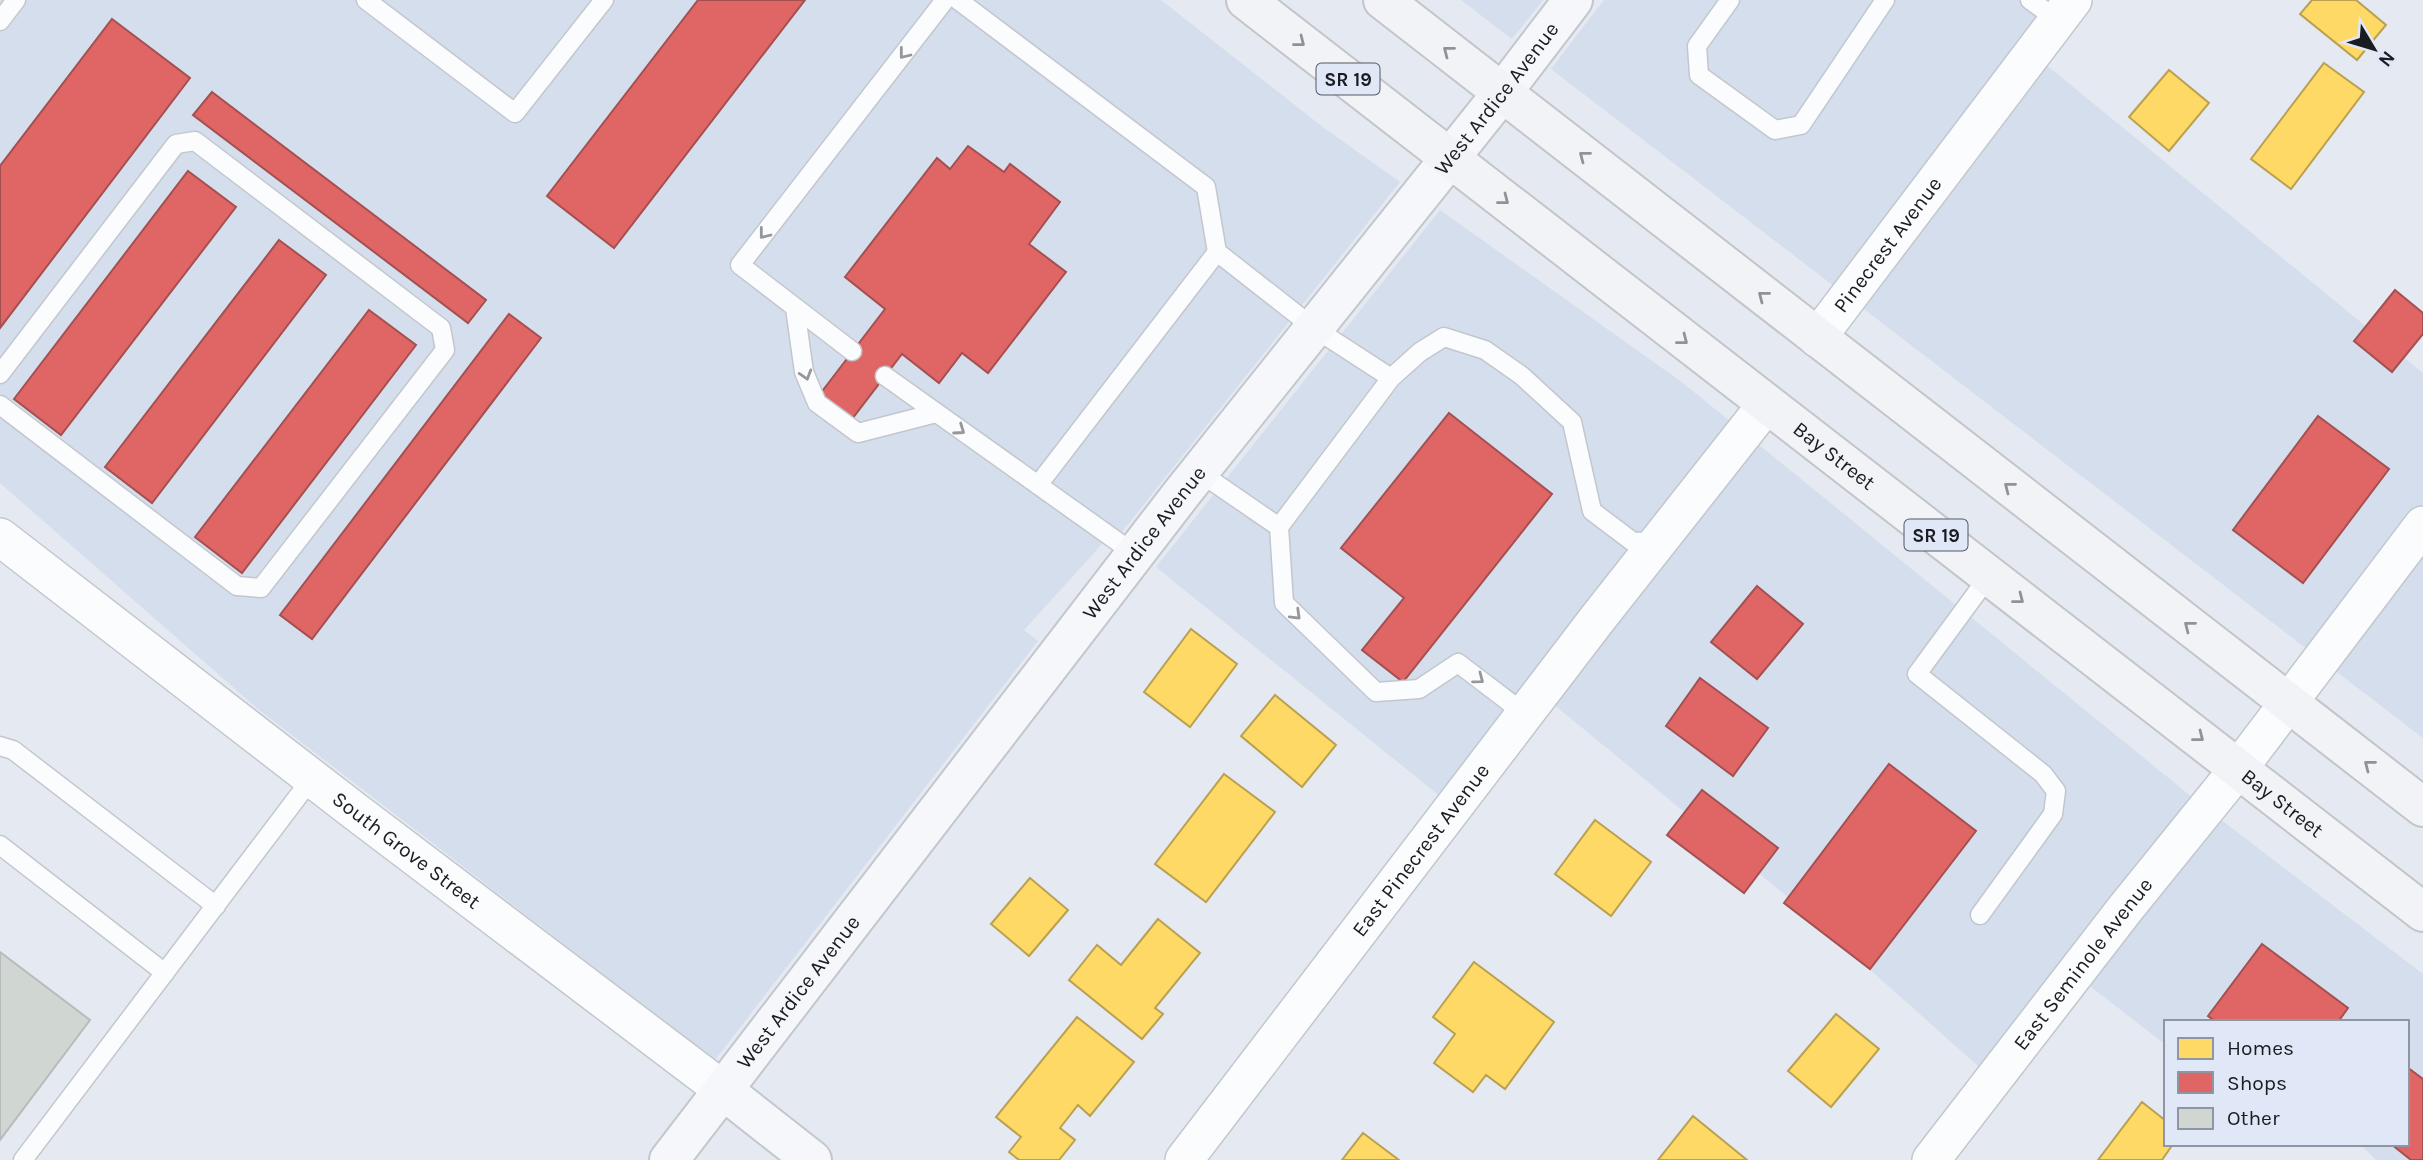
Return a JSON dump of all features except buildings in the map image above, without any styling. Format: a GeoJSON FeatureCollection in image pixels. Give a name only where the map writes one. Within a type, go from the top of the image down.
{"type":"FeatureCollection","features":[{"type":"Feature","properties":{"kind":"main road","name":"Bay Street"},"geometry":{"type":"LineString","coordinates":[[1246,0],[2423,912]]}},
{"type":"Feature","properties":{"kind":"main road"},"geometry":{"type":"LineString","coordinates":[[1383,0],[2423,807]]}},
{"type":"Feature","properties":{"kind":"street","name":"West Ardice Avenue"},"geometry":{"type":"LineString","coordinates":[[669,1160],[1135,554],[1573,0]]}},
{"type":"Feature","properties":{"kind":"street","name":"Pinecrest Avenue"},"geometry":{"type":"LineString","coordinates":[[1817,338],[1959,151],[2054,7]]}},
{"type":"Feature","properties":{"kind":"street"},"geometry":{"type":"LineString","coordinates":[[1661,540],[1766,405]]}},
{"type":"Feature","properties":{"kind":"street","name":"East Seminole Avenue"},"geometry":{"type":"LineString","coordinates":[[1931,1160],[2125,909],[2239,768],[2423,525]]}},
{"type":"Feature","properties":{"kind":"street","name":"South Grove Street"},"geometry":{"type":"LineString","coordinates":[[0,537],[812,1160]]}},
{"type":"Feature","properties":{"kind":"street","name":"East Pinecrest Avenue"},"geometry":{"type":"LineString","coordinates":[[1184,1160],[1661,540]]}},
{"type":"Feature","properties":{"kind":"lane"},"geometry":{"type":"LineString","coordinates":[[0,21],[16,0]]}},
{"type":"Feature","properties":{"kind":"lane"},"geometry":{"type":"LineString","coordinates":[[366,0],[515,113],[604,0]]}},
{"type":"Feature","properties":{"kind":"lane"},"geometry":{"type":"LineString","coordinates":[[852,351],[740,265],[945,0]]}},
{"type":"Feature","properties":{"kind":"lane"},"geometry":{"type":"LineString","coordinates":[[958,0],[1206,187],[1217,252],[1314,328],[1391,378]]}},
{"type":"Feature","properties":{"kind":"lane"},"geometry":{"type":"LineString","coordinates":[[1730,0],[1697,47],[1699,75],[1775,130],[1801,125],[1885,0]]}},
{"type":"Feature","properties":{"kind":"lane"},"geometry":{"type":"LineString","coordinates":[[0,374],[176,144],[195,141],[441,328],[445,350],[261,588],[237,586],[0,405]]}},
{"type":"Feature","properties":{"kind":"lane"},"geometry":{"type":"LineString","coordinates":[[1038,485],[1217,252]]}},
{"type":"Feature","properties":{"kind":"lane"},"geometry":{"type":"LineString","coordinates":[[795,308],[804,372],[817,403],[858,433],[936,413]]}},
{"type":"Feature","properties":{"kind":"lane"},"geometry":{"type":"LineString","coordinates":[[1525,714],[1458,663],[1419,689],[1376,692],[1284,603],[1279,527],[1391,378],[1420,352],[1444,337],[1485,350],[1522,376],[1572,422],[1592,511],[1633,542],[1661,540]]}},
{"type":"Feature","properties":{"kind":"lane"},"geometry":{"type":"LineString","coordinates":[[885,376],[1135,554]]}},
{"type":"Feature","properties":{"kind":"lane"},"geometry":{"type":"LineString","coordinates":[[1199,472],[1279,527]]}},
{"type":"Feature","properties":{"kind":"lane"},"geometry":{"type":"LineString","coordinates":[[1980,915],[2053,814],[2056,791],[2043,774],[1917,674],[1989,576]]}},
{"type":"Feature","properties":{"kind":"lane"},"geometry":{"type":"LineString","coordinates":[[0,746],[13,750],[216,906]]}},
{"type":"Feature","properties":{"kind":"lane"},"geometry":{"type":"LineString","coordinates":[[23,1160],[312,778]]}},
{"type":"Feature","properties":{"kind":"lane"},"geometry":{"type":"LineString","coordinates":[[0,845],[165,973]]}},
{"type":"Feature","properties":{"kind":"shaded area"},"geometry":{"type":"Polygon","coordinates":[[[0,0],[1161,0],[1324,128],[1400,182],[1118,537],[1112,533],[1024,630],[1038,641],[715,1060],[258,709],[0,483],[0,0]]]}},
{"type":"Feature","properties":{"kind":"shaded area"},"geometry":{"type":"Polygon","coordinates":[[[1461,0],[1543,0],[1512,39],[1461,0]]]}},
{"type":"Feature","properties":{"kind":"shaded area"},"geometry":{"type":"Polygon","coordinates":[[[1604,0],[2093,0],[2045,64],[2423,373],[2423,738],[1551,69],[1604,0]]]}},
{"type":"Feature","properties":{"kind":"shaded area"},"geometry":{"type":"Polygon","coordinates":[[[1440,210],[1683,383],[2203,806],[2423,974],[2423,1160],[2376,1160],[2362,1146],[2409,1146],[2409,1020],[2164,1020],[2164,1043],[2073,973],[1979,1067],[1801,908],[1552,703],[1462,814],[1156,567],[1440,210]]]}}]}
